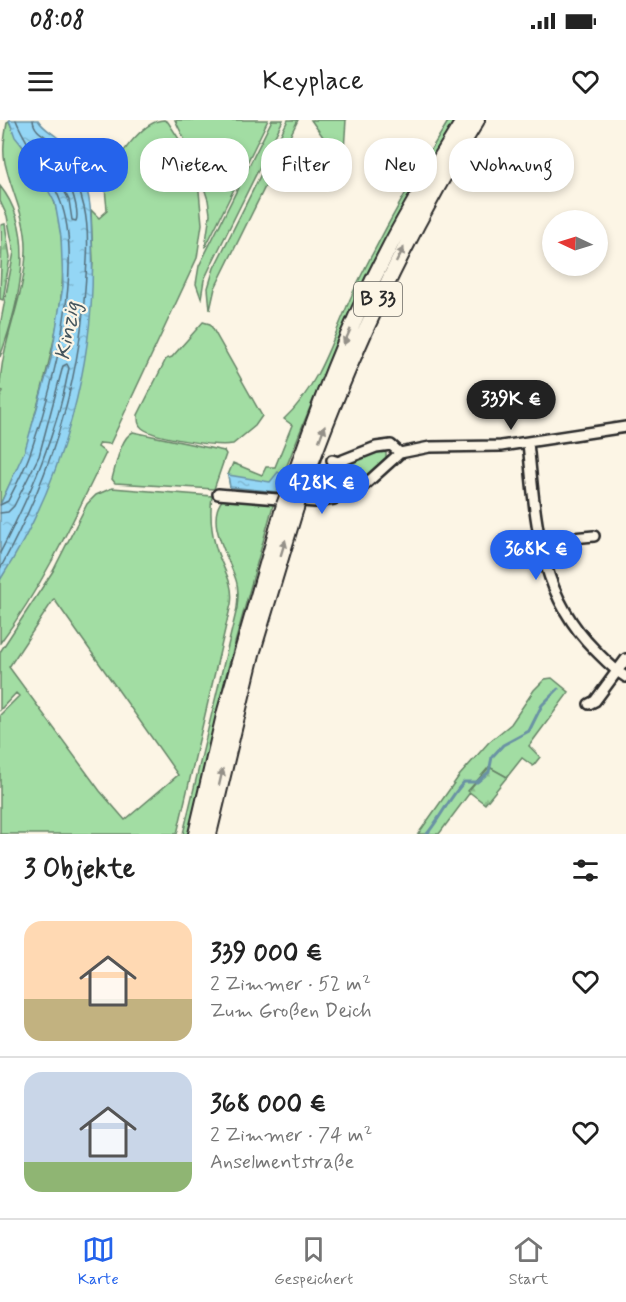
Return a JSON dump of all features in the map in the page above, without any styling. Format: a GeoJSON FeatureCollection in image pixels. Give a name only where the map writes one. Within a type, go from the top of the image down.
{"type":"FeatureCollection","features":[{"type":"Feature","properties":{"kind":"highway","name":"B 33"},"geometry":{"type":"LineString","coordinates":[[196,834],[225,711],[327,382],[367,292],[411,207],[464,120]]}},
{"type":"Feature","properties":{"kind":"highway","name":"B 33"},"geometry":{"type":"LineString","coordinates":[[296,487],[380,296],[418,220],[477,120]]}},
{"type":"Feature","properties":{"kind":"highway","name":"B 33"},"geometry":{"type":"LineString","coordinates":[[209,834],[290,506]]}},
{"type":"Feature","properties":{"kind":"street"},"geometry":{"type":"LineString","coordinates":[[218,494],[315,502],[334,500],[359,490],[400,453],[430,447],[482,448],[528,443],[626,427]]}},
{"type":"Feature","properties":{"kind":"street"},"geometry":{"type":"LineString","coordinates":[[528,443],[545,568],[570,619],[586,641],[616,671],[626,677]]}},
{"type":"Feature","properties":{"kind":"street"},"geometry":{"type":"LineString","coordinates":[[332,460],[338,462],[376,447],[392,445],[400,453]]}},
{"type":"Feature","properties":{"kind":"street"},"geometry":{"type":"LineString","coordinates":[[540,541],[594,536]]}},
{"type":"Feature","properties":{"kind":"street"},"geometry":{"type":"LineString","coordinates":[[589,704],[595,701],[626,659]]}},
{"type":"Feature","properties":{"kind":"green space"},"geometry":{"type":"Polygon","coordinates":[[[164,120],[168,122],[178,138],[140,138],[140,192],[199,192],[202,224],[197,258],[110,444],[100,443],[98,447],[106,453],[70,527],[31,598],[0,643],[0,580],[38,509],[69,425],[79,384],[88,332],[93,262],[91,210],[99,218],[107,211],[105,192],[128,192],[128,145],[146,127],[164,120]]]}},
{"type":"Feature","properties":{"kind":"green space"},"geometry":{"type":"Polygon","coordinates":[[[175,120],[268,120],[249,159],[249,138],[184,138],[175,120]]]}},
{"type":"Feature","properties":{"kind":"green space"},"geometry":{"type":"Polygon","coordinates":[[[272,120],[283,120],[274,138],[263,138],[272,120]]]}},
{"type":"Feature","properties":{"kind":"green space"},"geometry":{"type":"Polygon","coordinates":[[[288,120],[298,120],[289,138],[279,138],[288,120]]]}},
{"type":"Feature","properties":{"kind":"green space"},"geometry":{"type":"Polygon","coordinates":[[[311,120],[346,120],[345,138],[324,138],[311,120]]]}},
{"type":"Feature","properties":{"kind":"green space"},"geometry":{"type":"Polygon","coordinates":[[[449,120],[455,120],[437,150],[437,140],[449,120]]]}},
{"type":"Feature","properties":{"kind":"green space"},"geometry":{"type":"Polygon","coordinates":[[[9,121],[18,139],[18,192],[51,192],[60,229],[63,255],[60,307],[50,358],[22,458],[0,505],[0,398],[3,391],[0,390],[1,373],[22,286],[26,251],[22,217],[4,158],[7,122],[9,121]]]}},
{"type":"Feature","properties":{"kind":"green space"},"geometry":{"type":"Polygon","coordinates":[[[261,142],[261,165],[249,189],[249,166],[261,142]]]}},
{"type":"Feature","properties":{"kind":"green space"},"geometry":{"type":"Polygon","coordinates":[[[261,174],[262,192],[215,288],[210,310],[208,288],[214,268],[261,174]]]}},
{"type":"Feature","properties":{"kind":"green space"},"geometry":{"type":"Polygon","coordinates":[[[0,186],[12,205],[19,225],[22,247],[18,292],[0,357],[0,326],[14,252],[7,216],[0,201],[0,186]]]}},
{"type":"Feature","properties":{"kind":"green space"},"geometry":{"type":"Polygon","coordinates":[[[205,192],[233,192],[205,248],[210,214],[205,192]]]}},
{"type":"Feature","properties":{"kind":"green space"},"geometry":{"type":"Polygon","coordinates":[[[236,192],[247,192],[204,280],[201,298],[196,284],[199,266],[236,192]]]}},
{"type":"Feature","properties":{"kind":"green space"},"geometry":{"type":"Polygon","coordinates":[[[406,192],[413,192],[379,255],[335,348],[277,492],[230,487],[228,475],[233,463],[262,475],[266,467],[275,467],[292,425],[284,419],[297,405],[318,373],[349,301],[406,192]]]}},
{"type":"Feature","properties":{"kind":"green space"},"geometry":{"type":"Polygon","coordinates":[[[5,224],[10,257],[3,300],[0,299],[1,225],[5,224]]]}},
{"type":"Feature","properties":{"kind":"green space"},"geometry":{"type":"Polygon","coordinates":[[[203,322],[210,324],[262,416],[255,426],[233,444],[214,444],[172,438],[149,432],[138,423],[138,415],[166,359],[172,357],[203,322]]]}},
{"type":"Feature","properties":{"kind":"green space"},"geometry":{"type":"Polygon","coordinates":[[[133,432],[224,451],[226,454],[214,489],[115,483],[112,479],[119,453],[125,440],[133,432]]]}},
{"type":"Feature","properties":{"kind":"green space"},"geometry":{"type":"Polygon","coordinates":[[[380,450],[386,453],[386,459],[361,481],[350,462],[380,450]]]}},
{"type":"Feature","properties":{"kind":"green space"},"geometry":{"type":"Polygon","coordinates":[[[350,462],[361,481],[341,494],[317,495],[328,473],[350,462]]]}},
{"type":"Feature","properties":{"kind":"green space"},"geometry":{"type":"Polygon","coordinates":[[[112,488],[212,496],[211,514],[217,552],[229,581],[232,596],[177,834],[0,834],[0,715],[19,696],[16,693],[0,710],[0,652],[53,571],[87,504],[96,495],[112,488]],[[54,599],[9,667],[100,791],[125,820],[178,775],[54,599]]]}},
{"type":"Feature","properties":{"kind":"green space"},"geometry":{"type":"Polygon","coordinates":[[[223,499],[274,502],[225,679],[189,834],[183,834],[237,608],[237,583],[217,528],[218,508],[223,499]]]}},
{"type":"Feature","properties":{"kind":"green space"},"geometry":{"type":"Polygon","coordinates":[[[552,678],[569,692],[529,746],[540,757],[533,766],[522,758],[507,777],[489,767],[439,834],[418,834],[459,776],[489,742],[511,724],[534,690],[545,679],[552,678]]]}},
{"type":"Feature","properties":{"kind":"green space"},"geometry":{"type":"Polygon","coordinates":[[[489,767],[507,777],[485,804],[468,791],[489,767]]]}},
{"type":"Feature","properties":{"kind":"water"},"geometry":{"type":"Polygon","coordinates":[[[9,120],[38,120],[57,138],[18,138],[18,141],[9,120]]]}},
{"type":"Feature","properties":{"kind":"water","name":"Kinzig"},"geometry":{"type":"Polygon","coordinates":[[[49,192],[88,192],[92,244],[89,332],[72,419],[58,462],[42,503],[0,580],[0,505],[25,450],[51,359],[63,286],[61,237],[55,203],[49,192]]]}},
{"type":"Feature","properties":{"kind":"water"},"geometry":{"type":"Polygon","coordinates":[[[278,472],[283,476],[277,492],[230,487],[228,475],[270,482],[278,472]]]}},
{"type":"Feature","properties":{"kind":"waterway"},"geometry":{"type":"LineString","coordinates":[[427,834],[464,782],[477,782],[489,772],[492,757],[503,745],[529,731],[542,705],[558,689]]}}]}
